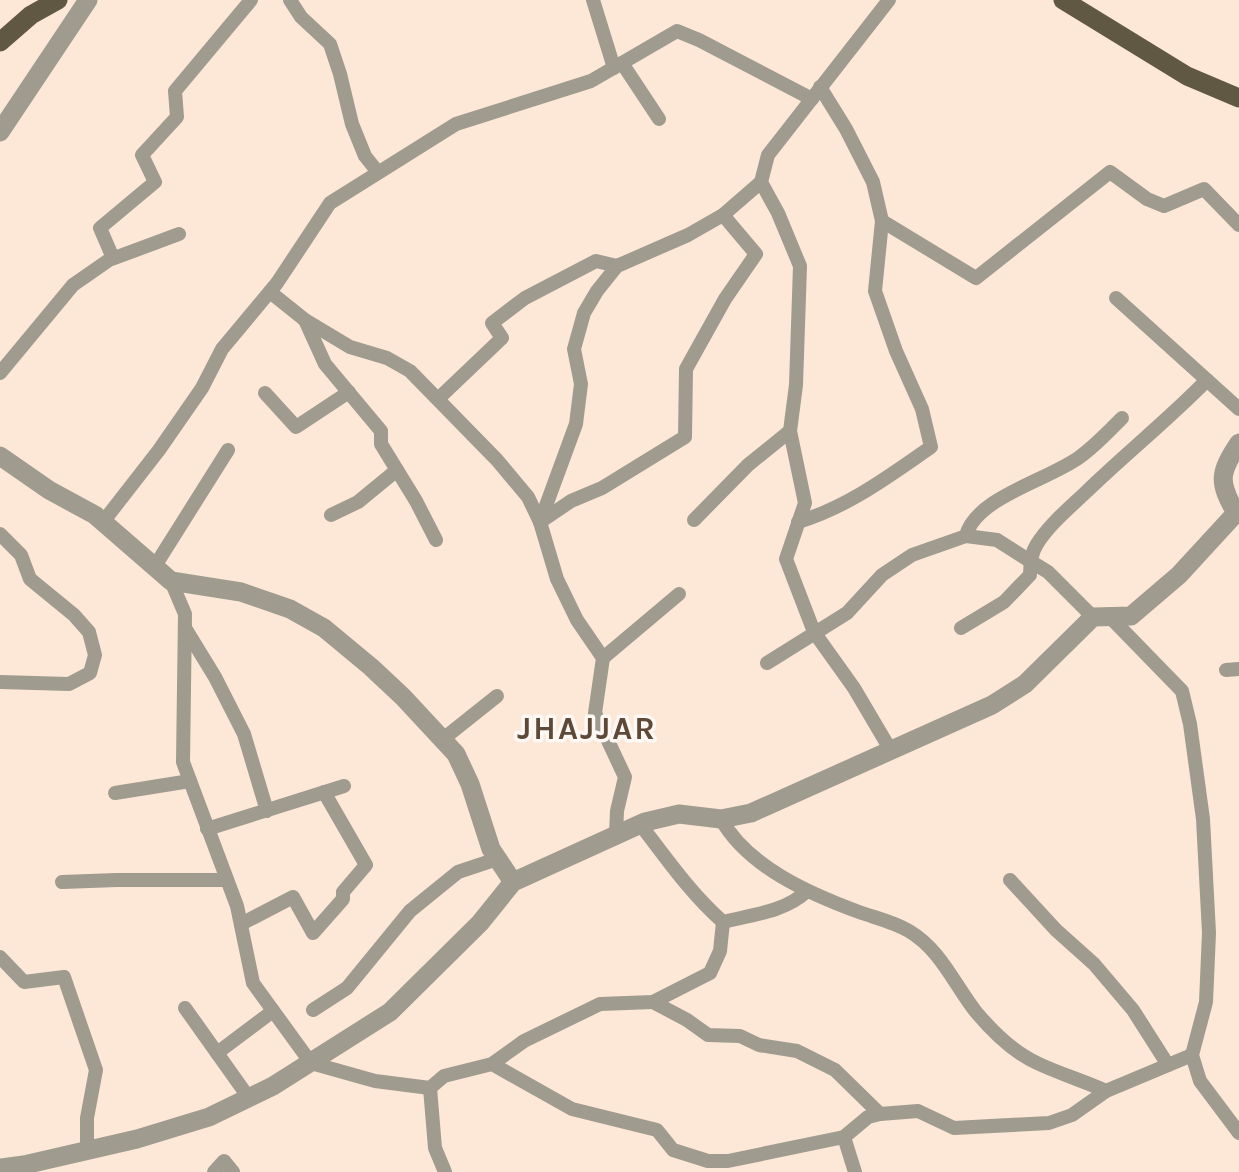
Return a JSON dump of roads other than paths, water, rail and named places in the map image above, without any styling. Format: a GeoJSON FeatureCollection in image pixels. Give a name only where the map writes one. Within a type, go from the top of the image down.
{"type":"FeatureCollection","features":[{"type":"Feature","properties":{"kind":"main road"},"geometry":{"type":"LineString","coordinates":[[0,42],[31,15],[58,0]]}},
{"type":"Feature","properties":{"kind":"main road"},"geometry":{"type":"LineString","coordinates":[[1063,0],[1187,76],[1239,98]]}},
{"type":"Feature","properties":{"kind":"street"},"geometry":{"type":"LineString","coordinates":[[0,132],[88,0]]}},
{"type":"Feature","properties":{"kind":"street"},"geometry":{"type":"LineString","coordinates":[[113,258],[100,228],[155,182],[142,155],[177,117],[174,91],[250,0]]}},
{"type":"Feature","properties":{"kind":"street"},"geometry":{"type":"LineString","coordinates":[[290,0],[301,17],[330,44],[352,124],[365,156],[377,171]]}},
{"type":"Feature","properties":{"kind":"street"},"geometry":{"type":"LineString","coordinates":[[593,0],[618,66],[659,119]]}},
{"type":"Feature","properties":{"kind":"street"},"geometry":{"type":"LineString","coordinates":[[540,522],[576,424],[580,384],[574,349],[584,313],[597,291],[617,266],[723,215],[761,182],[768,155],[889,0]]}},
{"type":"Feature","properties":{"kind":"street"},"geometry":{"type":"LineString","coordinates":[[103,522],[159,450],[202,388],[222,349],[270,292],[330,203],[377,171],[456,124],[592,81],[677,31],[816,93],[846,129],[873,182],[882,221],[875,291],[922,409],[932,447],[871,488],[824,514],[798,522]]}},
{"type":"Feature","properties":{"kind":"street"},"geometry":{"type":"LineString","coordinates":[[882,221],[976,278],[1110,172],[1147,199],[1164,206],[1204,189],[1239,225]]}},
{"type":"Feature","properties":{"kind":"street"},"geometry":{"type":"LineString","coordinates":[[761,182],[778,213],[800,266],[796,385],[790,431],[805,503],[786,559],[814,632],[854,688],[890,750]]}},
{"type":"Feature","properties":{"kind":"street"},"geometry":{"type":"LineString","coordinates":[[540,522],[685,437],[686,369],[755,254],[723,215]]}},
{"type":"Feature","properties":{"kind":"street"},"geometry":{"type":"LineString","coordinates":[[0,373],[73,285],[113,258],[179,234]]}},
{"type":"Feature","properties":{"kind":"street"},"geometry":{"type":"LineString","coordinates":[[438,398],[502,338],[492,323],[518,303],[596,261],[617,266]]}},
{"type":"Feature","properties":{"kind":"street"},"geometry":{"type":"LineString","coordinates":[[270,292],[305,320],[350,347],[387,358],[410,371],[497,460],[528,496],[540,522],[557,579],[577,620],[603,658]]}},
{"type":"Feature","properties":{"kind":"street"},"geometry":{"type":"LineString","coordinates":[[1116,299],[1239,409]]}},
{"type":"Feature","properties":{"kind":"street"},"geometry":{"type":"LineString","coordinates":[[305,320],[325,364],[381,431],[381,444],[436,540]]}},
{"type":"Feature","properties":{"kind":"street"},"geometry":{"type":"LineString","coordinates":[[961,628],[1004,602],[1030,575],[1030,561],[1036,545],[1055,522],[1103,475],[1177,411],[1207,380]]}},
{"type":"Feature","properties":{"kind":"street"},"geometry":{"type":"LineString","coordinates":[[265,393],[296,427],[349,393]]}},
{"type":"Feature","properties":{"kind":"street"},"geometry":{"type":"LineString","coordinates":[[966,536],[969,525],[983,512],[1011,492],[1080,457],[1122,418]]}},
{"type":"Feature","properties":{"kind":"street"},"geometry":{"type":"LineString","coordinates":[[694,520],[748,465],[790,431]]}},
{"type":"Feature","properties":{"kind":"street"},"geometry":{"type":"LineString","coordinates":[[0,1168],[137,1139],[209,1117],[249,1098],[311,1063],[390,1012],[480,923],[513,882],[640,824],[679,814],[721,820],[751,813],[992,705],[1025,684],[1102,617],[1131,616],[1179,575],[1238,515],[1223,490],[1225,463],[1239,443]]}},
{"type":"Feature","properties":{"kind":"street"},"geometry":{"type":"LineString","coordinates":[[155,566],[228,450]]}},
{"type":"Feature","properties":{"kind":"street"},"geometry":{"type":"LineString","coordinates":[[0,456],[49,490],[96,515],[172,581],[185,614],[183,762],[237,906],[253,983],[311,1063],[375,1081],[430,1088],[444,1076],[492,1064],[524,1041],[600,1004],[653,1002],[710,973],[720,951],[723,922]]}},
{"type":"Feature","properties":{"kind":"street"},"geometry":{"type":"LineString","coordinates":[[331,515],[358,502],[397,470]]}},
{"type":"Feature","properties":{"kind":"street"},"geometry":{"type":"LineString","coordinates":[[0,534],[22,555],[30,579],[74,615],[89,632],[95,655],[90,673],[69,684],[0,682]]}},
{"type":"Feature","properties":{"kind":"street"},"geometry":{"type":"LineString","coordinates":[[767,663],[848,612],[882,575],[912,555],[966,536],[997,540],[1048,572],[1102,617],[1182,691],[1190,724],[1203,819],[1209,933],[1206,1002],[1192,1055],[1200,1081],[1239,1133]]}},
{"type":"Feature","properties":{"kind":"street"},"geometry":{"type":"LineString","coordinates":[[172,581],[241,592],[290,610],[324,628],[403,696],[456,754],[470,784],[491,849],[513,882]]}},
{"type":"Feature","properties":{"kind":"street"},"geometry":{"type":"LineString","coordinates":[[616,835],[617,811],[625,777],[595,713],[603,658],[679,594]]}},
{"type":"Feature","properties":{"kind":"street"},"geometry":{"type":"LineString","coordinates":[[185,628],[215,677],[244,734],[267,811]]}},
{"type":"Feature","properties":{"kind":"street"},"geometry":{"type":"LineString","coordinates":[[443,739],[498,696]]}},
{"type":"Feature","properties":{"kind":"street"},"geometry":{"type":"LineString","coordinates":[[115,793],[190,781]]}},
{"type":"Feature","properties":{"kind":"street"},"geometry":{"type":"LineString","coordinates":[[207,829],[344,786]]}},
{"type":"Feature","properties":{"kind":"street"},"geometry":{"type":"LineString","coordinates":[[241,924],[293,897],[313,933],[343,899],[343,892],[366,865],[324,792]]}},
{"type":"Feature","properties":{"kind":"street"},"geometry":{"type":"LineString","coordinates":[[721,820],[730,835],[755,858],[807,891],[906,929],[922,939],[937,953],[977,1012],[1006,1042],[1035,1063],[1106,1091]]}},
{"type":"Feature","properties":{"kind":"street"},"geometry":{"type":"LineString","coordinates":[[640,824],[669,863],[723,922]]}},
{"type":"Feature","properties":{"kind":"street"},"geometry":{"type":"LineString","coordinates":[[313,1010],[347,988],[382,943],[420,903],[458,872],[497,859]]}},
{"type":"Feature","properties":{"kind":"street"},"geometry":{"type":"LineString","coordinates":[[62,882],[227,880]]}},
{"type":"Feature","properties":{"kind":"street"},"geometry":{"type":"LineString","coordinates":[[1010,880],[1056,930],[1094,964],[1133,1010],[1168,1065]]}},
{"type":"Feature","properties":{"kind":"street"},"geometry":{"type":"LineString","coordinates":[[723,922],[779,908],[798,900],[807,891]]}},
{"type":"Feature","properties":{"kind":"street"},"geometry":{"type":"LineString","coordinates":[[0,957],[24,982],[64,977],[96,1070],[87,1118],[87,1151]]}},
{"type":"Feature","properties":{"kind":"street"},"geometry":{"type":"LineString","coordinates":[[653,1002],[708,1035],[740,1036],[759,1045],[797,1051],[835,1070],[880,1114]]}},
{"type":"Feature","properties":{"kind":"street"},"geometry":{"type":"LineString","coordinates":[[185,1008],[249,1098]]}},
{"type":"Feature","properties":{"kind":"street"},"geometry":{"type":"LineString","coordinates":[[217,1053],[273,1011]]}},
{"type":"Feature","properties":{"kind":"street"},"geometry":{"type":"LineString","coordinates":[[492,1064],[572,1109],[657,1130],[673,1150],[708,1161],[715,1167],[728,1161],[844,1138],[868,1117],[880,1114],[918,1111],[954,1128],[1049,1124],[1072,1115],[1106,1091],[1192,1055]]}},
{"type":"Feature","properties":{"kind":"street"},"geometry":{"type":"LineString","coordinates":[[430,1088],[435,1148],[445,1172]]}},
{"type":"Feature","properties":{"kind":"street"},"geometry":{"type":"LineString","coordinates":[[844,1138],[855,1172]]}},
{"type":"Feature","properties":{"kind":"street"},"geometry":{"type":"LineString","coordinates":[[214,1172],[224,1161],[233,1172]]}},
{"type":"Feature","properties":{"kind":"district","name":"JHAJJAR"},"geometry":{"type":"Point","coordinates":[587,728]}}]}
